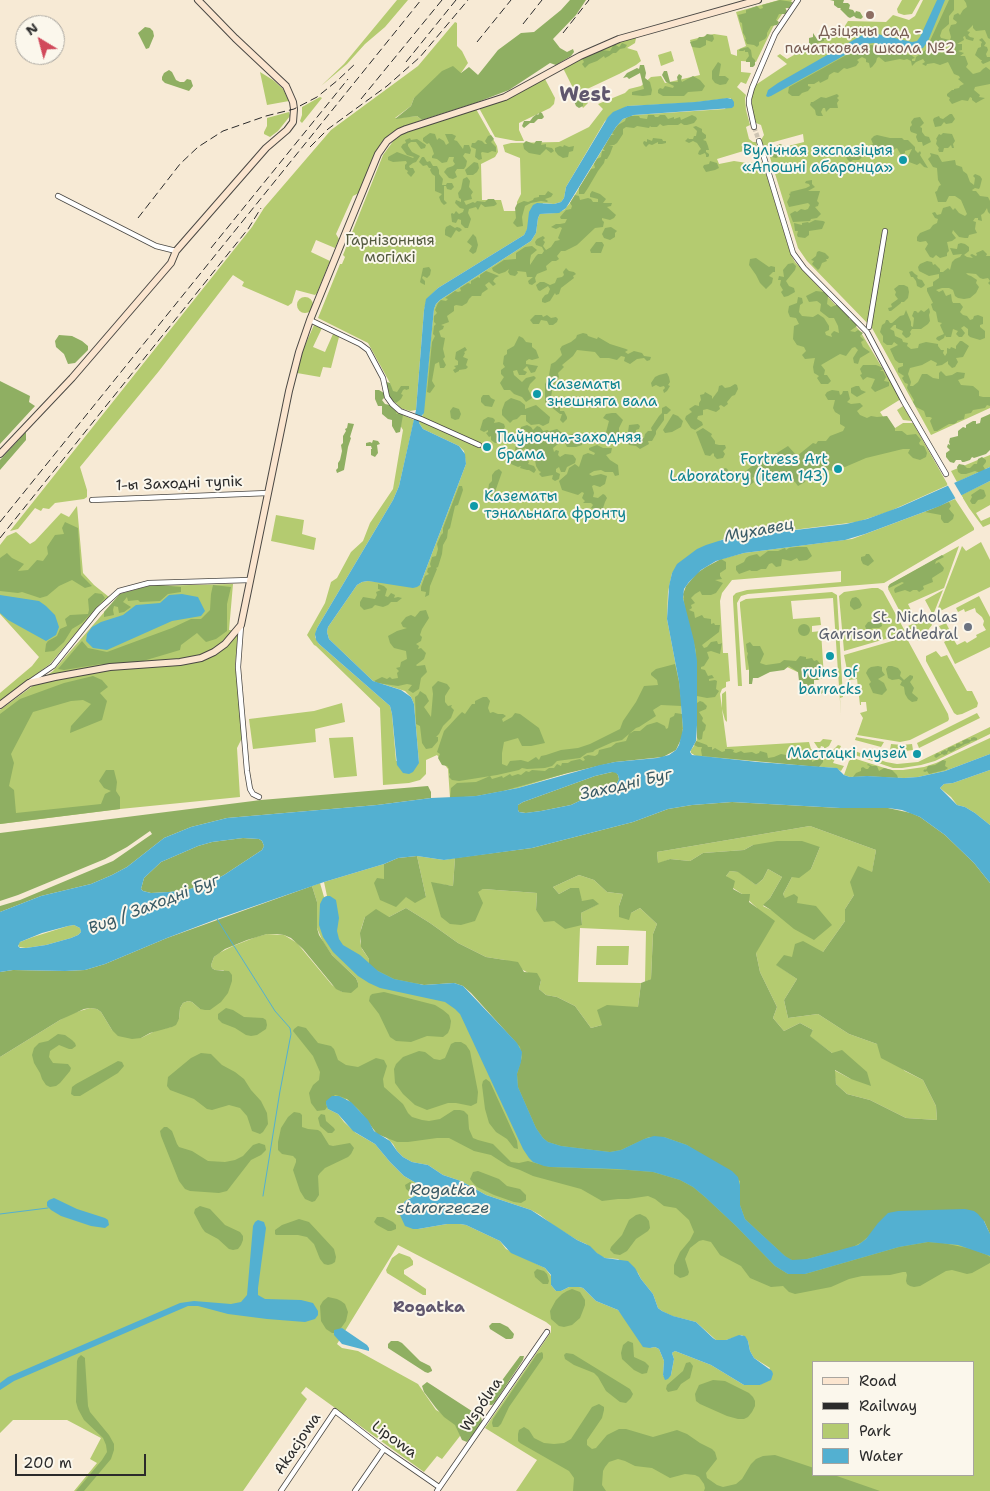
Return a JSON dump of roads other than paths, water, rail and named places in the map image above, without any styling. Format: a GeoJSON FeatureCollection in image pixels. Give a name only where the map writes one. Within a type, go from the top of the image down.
{"type":"FeatureCollection","features":[{"type":"Feature","properties":{"kind":"main road"},"geometry":{"type":"LineString","coordinates":[[0,454],[53,400],[106,340],[170,264],[176,251],[266,148],[287,130],[293,122],[293,102],[286,86],[198,0]]}},
{"type":"Feature","properties":{"kind":"main road"},"geometry":{"type":"LineString","coordinates":[[0,705],[29,683],[110,667],[180,662],[201,658],[225,644],[241,625],[295,365],[310,320],[379,153],[392,137],[406,129],[505,97],[580,56],[619,39],[758,0]]}},
{"type":"Feature","properties":{"kind":"street"},"geometry":{"type":"LineString","coordinates":[[754,127],[749,104],[752,88],[775,34],[798,0]]}},
{"type":"Feature","properties":{"kind":"street"},"geometry":{"type":"LineString","coordinates":[[759,141],[796,257],[804,268],[867,332],[904,402],[946,474]]}},
{"type":"Feature","properties":{"kind":"street"},"geometry":{"type":"LineString","coordinates":[[58,196],[156,246],[176,251]]}},
{"type":"Feature","properties":{"kind":"street"},"geometry":{"type":"LineString","coordinates":[[869,326],[884,231]]}},
{"type":"Feature","properties":{"kind":"street"},"geometry":{"type":"LineString","coordinates":[[310,320],[360,344],[368,350],[383,378],[387,397],[400,411],[478,445]]}},
{"type":"Feature","properties":{"kind":"street","name":"1-ы Заходні тупік"},"geometry":{"type":"LineString","coordinates":[[92,500],[268,493]]}},
{"type":"Feature","properties":{"kind":"street"},"geometry":{"type":"LineString","coordinates":[[29,683],[52,666],[98,610],[119,591],[149,583],[250,580]]}},
{"type":"Feature","properties":{"kind":"street"},"geometry":{"type":"LineString","coordinates":[[242,621],[238,667],[247,771],[250,789],[259,797]]}},
{"type":"Feature","properties":{"kind":"street"},"geometry":{"type":"LineString","coordinates":[[52,666],[51,670],[56,677]]}},
{"type":"Feature","properties":{"kind":"street","name":"Wspólna"},"geometry":{"type":"LineString","coordinates":[[438,1489],[547,1332]]}},
{"type":"Feature","properties":{"kind":"street","name":"Lipowa"},"geometry":{"type":"LineString","coordinates":[[335,1411],[438,1489]]}},
{"type":"Feature","properties":{"kind":"street","name":"Akacjowa"},"geometry":{"type":"LineString","coordinates":[[281,1491],[335,1411]]}},
{"type":"Feature","properties":{"kind":"street"},"geometry":{"type":"LineString","coordinates":[[355,1491],[384,1449]]}},
{"type":"Feature","properties":{"kind":"water"},"geometry":{"type":"Polygon","coordinates":[[[937,0],[945,0],[928,41],[923,48],[914,50],[874,43],[865,44],[771,96],[766,96],[768,90],[778,83],[864,34],[873,33],[912,42],[917,41],[937,0]]]}},
{"type":"Feature","properties":{"kind":"water"},"geometry":{"type":"Polygon","coordinates":[[[732,99],[734,102],[732,108],[634,115],[623,119],[616,127],[566,208],[559,213],[540,214],[536,233],[531,241],[436,304],[424,413],[419,423],[423,429],[459,446],[465,454],[466,464],[420,585],[413,588],[368,581],[362,582],[357,585],[328,627],[327,632],[329,639],[373,681],[401,690],[411,697],[414,704],[419,763],[413,772],[409,774],[403,773],[397,765],[390,706],[319,644],[315,634],[393,500],[399,486],[416,410],[426,299],[438,288],[524,235],[527,229],[529,212],[533,205],[537,203],[554,204],[561,202],[564,198],[566,187],[608,117],[613,112],[627,106],[732,99]]]}},
{"type":"Feature","properties":{"kind":"water"},"geometry":{"type":"Polygon","coordinates":[[[990,467],[990,481],[940,506],[845,540],[744,553],[716,561],[701,570],[689,582],[684,589],[683,598],[697,661],[696,741],[690,752],[692,755],[837,768],[844,775],[850,777],[904,778],[945,771],[990,754],[990,770],[953,783],[944,784],[940,788],[957,805],[975,813],[990,825],[990,883],[974,863],[945,835],[920,817],[902,810],[732,802],[692,805],[668,809],[633,822],[532,848],[444,860],[417,856],[398,858],[217,919],[105,964],[85,970],[13,970],[0,972],[0,912],[41,896],[91,884],[112,875],[127,867],[164,838],[191,827],[227,818],[377,805],[431,798],[476,796],[518,788],[600,765],[669,755],[679,745],[683,729],[679,682],[667,619],[669,586],[672,573],[677,564],[697,549],[728,538],[846,524],[867,519],[900,507],[990,467]],[[612,772],[595,776],[523,802],[518,805],[518,810],[525,813],[571,805],[617,783],[618,775],[612,772]],[[243,838],[212,842],[161,862],[144,878],[141,889],[151,893],[187,890],[213,881],[262,850],[264,846],[259,839],[243,838]],[[74,925],[42,933],[20,942],[18,946],[26,948],[46,945],[71,938],[81,932],[80,928],[74,925]]]}},
{"type":"Feature","properties":{"kind":"water"},"geometry":{"type":"Polygon","coordinates":[[[182,594],[198,597],[205,611],[201,616],[172,621],[107,650],[93,648],[86,641],[87,634],[92,627],[101,622],[123,615],[136,605],[160,603],[169,595],[182,594]]]}},
{"type":"Feature","properties":{"kind":"water"},"geometry":{"type":"Polygon","coordinates":[[[0,595],[39,601],[46,606],[55,615],[59,627],[56,635],[46,641],[8,620],[0,613],[0,595]]]}},
{"type":"Feature","properties":{"kind":"water"},"geometry":{"type":"Polygon","coordinates":[[[327,896],[336,900],[339,918],[337,931],[343,945],[360,955],[378,971],[394,979],[424,985],[454,983],[463,986],[517,1043],[522,1052],[517,1074],[518,1087],[536,1128],[548,1142],[561,1146],[610,1152],[621,1150],[654,1136],[664,1137],[687,1145],[732,1171],[738,1177],[740,1205],[745,1219],[785,1256],[792,1260],[807,1259],[858,1245],[866,1239],[888,1213],[965,1209],[974,1211],[984,1221],[990,1234],[990,1256],[958,1245],[928,1242],[899,1247],[805,1274],[788,1274],[775,1266],[705,1197],[693,1187],[680,1180],[653,1172],[550,1167],[533,1162],[523,1149],[460,1014],[445,1002],[380,988],[358,976],[333,952],[323,937],[319,925],[320,904],[323,898],[327,896]]]}},
{"type":"Feature","properties":{"kind":"water","name":"Rogatka starorzecze"},"geometry":{"type":"Polygon","coordinates":[[[332,1096],[339,1096],[351,1102],[368,1120],[374,1131],[390,1141],[403,1157],[412,1162],[428,1165],[443,1175],[461,1181],[486,1195],[531,1210],[577,1240],[590,1246],[605,1258],[628,1261],[653,1294],[658,1308],[662,1311],[696,1322],[716,1340],[726,1340],[739,1335],[745,1336],[754,1358],[772,1371],[771,1380],[760,1385],[744,1385],[711,1365],[675,1351],[672,1353],[674,1359],[671,1375],[665,1380],[663,1375],[664,1361],[659,1349],[643,1347],[618,1310],[596,1301],[583,1288],[569,1287],[556,1291],[551,1285],[551,1275],[545,1268],[511,1253],[500,1241],[466,1225],[447,1224],[418,1229],[405,1226],[400,1215],[401,1208],[405,1201],[419,1194],[419,1187],[404,1176],[375,1144],[353,1131],[338,1114],[328,1109],[326,1101],[332,1096]]]}},
{"type":"Feature","properties":{"kind":"water"},"geometry":{"type":"Polygon","coordinates":[[[54,1198],[77,1209],[105,1218],[108,1220],[109,1225],[105,1228],[91,1226],[61,1216],[47,1206],[47,1202],[54,1198]]]}},
{"type":"Feature","properties":{"kind":"water"},"geometry":{"type":"Polygon","coordinates":[[[258,1220],[264,1222],[266,1228],[258,1295],[265,1299],[301,1300],[313,1303],[318,1311],[315,1319],[305,1322],[267,1319],[228,1314],[198,1306],[188,1306],[14,1381],[0,1390],[0,1383],[8,1377],[180,1303],[194,1301],[231,1304],[241,1302],[247,1295],[253,1226],[258,1220]]]}},
{"type":"Feature","properties":{"kind":"water"},"geometry":{"type":"Polygon","coordinates":[[[342,1328],[367,1345],[369,1351],[342,1344],[334,1335],[334,1330],[342,1328]]]}},
{"type":"Feature","properties":{"kind":"waterway"},"geometry":{"type":"LineString","coordinates":[[217,919],[275,1011],[290,1028],[291,1034],[263,1196]]}},
{"type":"Feature","properties":{"kind":"waterway"},"geometry":{"type":"LineString","coordinates":[[0,1214],[48,1208]]}},
{"type":"Feature","properties":{"kind":"tunnel"},"geometry":{"type":"LineString","coordinates":[[754,127],[759,141]]}},
{"type":"Feature","properties":{"kind":"railway"},"geometry":{"type":"LineString","coordinates":[[0,522],[421,0]]}},
{"type":"Feature","properties":{"kind":"railway"},"geometry":{"type":"LineString","coordinates":[[361,99],[442,0]]}},
{"type":"Feature","properties":{"kind":"railway"},"geometry":{"type":"LineString","coordinates":[[406,62],[456,0]]}},
{"type":"Feature","properties":{"kind":"railway"},"geometry":{"type":"LineString","coordinates":[[310,147],[328,129],[387,86],[420,57],[468,0]]}},
{"type":"Feature","properties":{"kind":"railway"},"geometry":{"type":"LineString","coordinates":[[477,42],[511,0]]}},
{"type":"Feature","properties":{"kind":"railway"},"geometry":{"type":"LineString","coordinates":[[523,24],[542,0]]}},
{"type":"Feature","properties":{"kind":"railway"},"geometry":{"type":"LineString","coordinates":[[563,33],[589,0]]}},
{"type":"Feature","properties":{"kind":"railway"},"geometry":{"type":"LineString","coordinates":[[138,218],[180,164],[198,147],[223,131],[266,116],[294,109],[317,97],[356,63]]}},
{"type":"Feature","properties":{"kind":"railway"},"geometry":{"type":"LineString","coordinates":[[211,248],[348,79]]}},
{"type":"Feature","properties":{"kind":"railway"},"geometry":{"type":"LineString","coordinates":[[0,538],[248,229],[261,208]]}},
{"type":"Feature","properties":{"kind":"place","name":"Дзіцячы сад - пачатковая школа №2"},"geometry":{"type":"Point","coordinates":[870,15]}},
{"type":"Feature","properties":{"kind":"place","name":"Вулічная экспазіцыя «Апошні абаронца»"},"geometry":{"type":"Point","coordinates":[903,160]}},
{"type":"Feature","properties":{"kind":"place","name":"Казематы знешняга вала"},"geometry":{"type":"Point","coordinates":[537,394]}},
{"type":"Feature","properties":{"kind":"place","name":"Паўночна-заходняя брама"},"geometry":{"type":"Point","coordinates":[487,447]}},
{"type":"Feature","properties":{"kind":"place","name":"Fortress Art Laboratory (item 143)"},"geometry":{"type":"Point","coordinates":[838,469]}},
{"type":"Feature","properties":{"kind":"place","name":"Казематы тэнальнага фронту"},"geometry":{"type":"Point","coordinates":[474,506]}},
{"type":"Feature","properties":{"kind":"place","name":"St. Nicholas Garrison Cathedral"},"geometry":{"type":"Point","coordinates":[968,627]}},
{"type":"Feature","properties":{"kind":"place","name":"ruins of barracks"},"geometry":{"type":"Point","coordinates":[830,656]}},
{"type":"Feature","properties":{"kind":"place","name":"Мастацкі музей"},"geometry":{"type":"Point","coordinates":[917,754]}},
{"type":"Feature","properties":{"kind":"district","name":"West"},"geometry":{"type":"Point","coordinates":[585,96]}},
{"type":"Feature","properties":{"kind":"district","name":"Rogatka"},"geometry":{"type":"Point","coordinates":[429,1308]}},
{"type":"Feature","properties":{"kind":"park label","name":"Гарнізонныя могілкі"},"geometry":{"type":"Point","coordinates":[390,250]}},
{"type":"Feature","properties":{"kind":"water label","name":"Мухавец"},"geometry":{"type":"Point","coordinates":[759,531]}},
{"type":"Feature","properties":{"kind":"water label","name":"Заходні Буг"},"geometry":{"type":"Point","coordinates":[626,785]}},
{"type":"Feature","properties":{"kind":"water label","name":"Bug / Заходні Буг"},"geometry":{"type":"Point","coordinates":[154,905]}}]}
